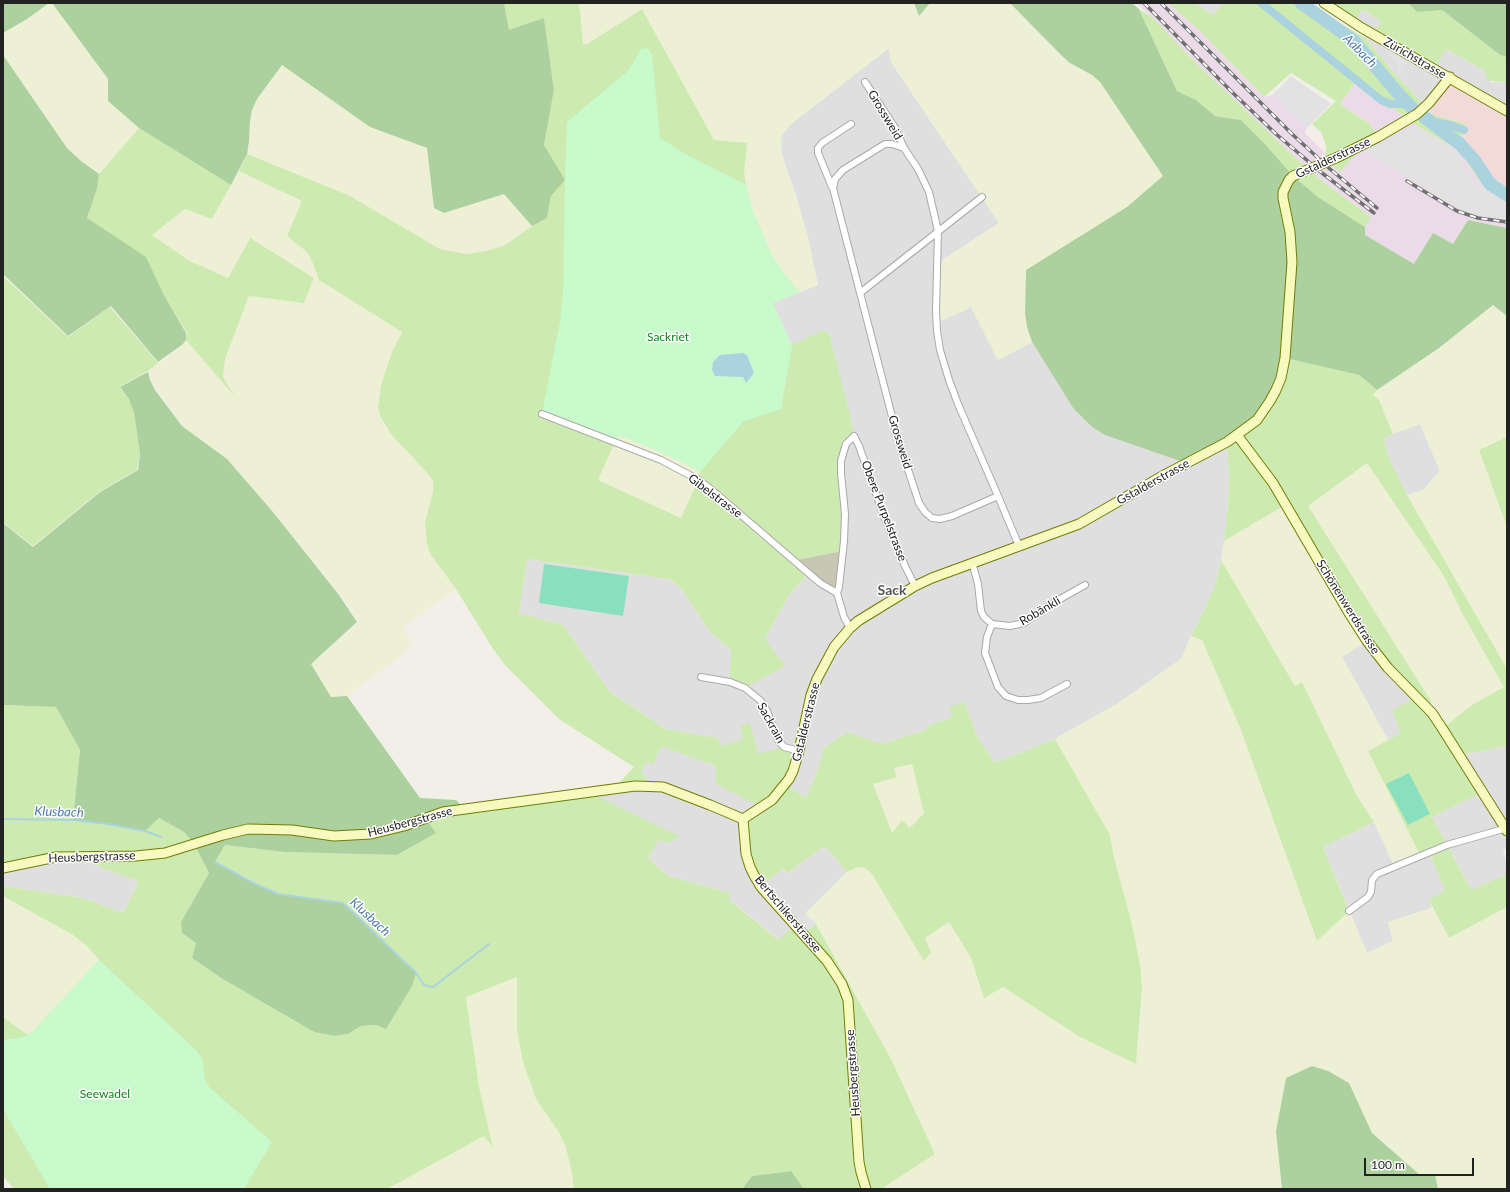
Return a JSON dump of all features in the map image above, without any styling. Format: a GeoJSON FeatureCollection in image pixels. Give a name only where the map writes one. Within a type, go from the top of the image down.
{"type":"FeatureCollection","features":[{"type":"Feature","properties":{"kind":"street","name":"Zürichstrasse"},"geometry":{"type":"LineString","coordinates":[[1324,3],[1358,25],[1507,111]]}},
{"type":"Feature","properties":{"kind":"street","name":"Gstalderstrasse"},"geometry":{"type":"LineString","coordinates":[[743,819],[772,800],[785,785],[793,771],[799,751],[811,695],[817,679],[834,647],[858,621],[915,586],[932,578],[1085,521],[1237,435],[1257,420],[1270,402],[1281,378],[1285,358],[1292,262],[1290,232],[1283,198],[1283,192],[1288,180],[1293,176],[1338,157],[1378,137],[1418,114],[1450,77]]}},
{"type":"Feature","properties":{"kind":"street","name":"Grossweid"},"geometry":{"type":"LineString","coordinates":[[865,82],[895,128],[904,148],[918,169],[929,192],[938,231],[936,317],[940,350],[955,397],[1018,546]]}},
{"type":"Feature","properties":{"kind":"street","name":"Grossweid"},"geometry":{"type":"LineString","coordinates":[[851,124],[822,143],[818,148],[818,153],[833,188],[897,436],[919,502],[925,512],[932,518],[940,519],[952,516],[998,496]]}},
{"type":"Feature","properties":{"kind":"street","name":"Grossweid"},"geometry":{"type":"LineString","coordinates":[[833,188],[833,183],[838,174],[879,147],[892,144],[904,148]]}},
{"type":"Feature","properties":{"kind":"street"},"geometry":{"type":"LineString","coordinates":[[860,293],[982,197]]}},
{"type":"Feature","properties":{"kind":"street","name":"Gibelstrasse"},"geometry":{"type":"LineString","coordinates":[[542,414],[661,460],[697,479],[712,490],[820,583],[837,593]]}},
{"type":"Feature","properties":{"kind":"street","name":"Schönenwerdstrasse"},"geometry":{"type":"LineString","coordinates":[[1237,435],[1273,483],[1367,641],[1388,668],[1432,713],[1506,830]]}},
{"type":"Feature","properties":{"kind":"street","name":"Obere Purpelstrasse"},"geometry":{"type":"LineString","coordinates":[[837,593],[844,541],[845,514],[841,461],[846,444],[854,436],[859,446],[885,520],[915,586]]}},
{"type":"Feature","properties":{"kind":"street"},"geometry":{"type":"LineString","coordinates":[[972,562],[978,584],[981,611],[984,617],[992,624],[987,637],[986,653],[998,687],[1006,696],[1018,700],[1028,700],[1041,698],[1067,684]]}},
{"type":"Feature","properties":{"kind":"street","name":"Robänkli"},"geometry":{"type":"LineString","coordinates":[[992,624],[1010,626],[1024,623],[1046,607],[1085,585]]}},
{"type":"Feature","properties":{"kind":"street"},"geometry":{"type":"LineString","coordinates":[[837,593],[844,617],[850,628]]}},
{"type":"Feature","properties":{"kind":"street","name":"Sackrain"},"geometry":{"type":"LineString","coordinates":[[701,677],[730,682],[745,688],[761,701],[767,711],[778,740],[784,747],[799,751]]}},
{"type":"Feature","properties":{"kind":"street","name":"Heusbergstrasse"},"geometry":{"type":"LineString","coordinates":[[3,868],[56,857],[136,856],[165,853],[248,829],[292,830],[334,836],[371,834],[404,826],[443,812],[635,786],[662,787],[743,819]]}},
{"type":"Feature","properties":{"kind":"street","name":"Bertschikerstrasse"},"geometry":{"type":"LineString","coordinates":[[743,819],[746,854],[750,867],[761,887],[827,961]]}},
{"type":"Feature","properties":{"kind":"street"},"geometry":{"type":"LineString","coordinates":[[1349,911],[1368,897],[1371,892],[1372,880],[1377,874],[1447,845],[1506,830]]}},
{"type":"Feature","properties":{"kind":"street","name":"Heusbergstrasse"},"geometry":{"type":"LineString","coordinates":[[827,961],[842,984],[848,1000],[859,1162],[866,1189]]}},
{"type":"Feature","properties":{"kind":"shaded area"},"geometry":{"type":"Polygon","coordinates":[[[49,3],[52,3],[108,79],[108,101],[139,128],[99,174],[81,161],[67,148],[3,55],[3,33],[27,19],[49,3]]]}},
{"type":"Feature","properties":{"kind":"shaded area"},"geometry":{"type":"Polygon","coordinates":[[[579,3],[914,3],[919,16],[930,3],[1010,3],[1062,56],[1070,63],[1092,75],[1100,82],[1163,176],[1127,207],[1026,270],[1025,313],[1027,327],[1032,342],[998,360],[971,307],[936,323],[938,263],[999,223],[891,62],[889,48],[791,124],[782,135],[780,148],[807,234],[818,285],[799,292],[782,271],[770,252],[754,214],[748,196],[744,173],[747,143],[714,140],[642,9],[587,44],[582,44],[579,3]]]}},
{"type":"Feature","properties":{"kind":"shaded area"},"geometry":{"type":"Polygon","coordinates":[[[1137,3],[1168,3],[1199,30],[1264,97],[1275,94],[1307,124],[1305,133],[1327,155],[1372,126],[1340,104],[1357,80],[1381,100],[1422,129],[1459,150],[1481,184],[1507,200],[1507,228],[1468,220],[1453,244],[1414,264],[1364,235],[1365,227],[1371,217],[1322,181],[1289,152],[1190,57],[1137,3]]]}},
{"type":"Feature","properties":{"kind":"shaded area"},"geometry":{"type":"Polygon","coordinates":[[[1194,3],[1223,3],[1213,15],[1194,3]]]}},
{"type":"Feature","properties":{"kind":"shaded area"},"geometry":{"type":"Polygon","coordinates":[[[1362,9],[1381,21],[1374,34],[1434,68],[1445,49],[1485,71],[1491,82],[1507,83],[1507,111],[1425,107],[1365,38],[1364,25],[1357,19],[1362,9]]]}},
{"type":"Feature","properties":{"kind":"shaded area"},"geometry":{"type":"Polygon","coordinates":[[[889,48],[891,62],[999,223],[938,263],[937,323],[971,307],[998,360],[1032,342],[1073,408],[1227,442],[1229,479],[1227,523],[1216,582],[1181,659],[1117,704],[1055,739],[995,763],[978,738],[964,702],[953,717],[930,725],[925,730],[888,742],[878,743],[847,732],[824,748],[817,773],[806,798],[785,785],[725,763],[718,738],[666,729],[610,692],[563,625],[519,613],[527,559],[669,579],[681,588],[710,632],[731,650],[765,639],[789,595],[810,572],[834,356],[829,333],[824,330],[792,346],[773,303],[818,285],[807,234],[795,192],[783,159],[780,141],[782,135],[791,124],[889,48]]]}},
{"type":"Feature","properties":{"kind":"shaded area"},"geometry":{"type":"Polygon","coordinates":[[[1391,50],[1407,63],[1401,74],[1396,71],[1399,65],[1386,52],[1391,50]]]}},
{"type":"Feature","properties":{"kind":"shaded area"},"geometry":{"type":"Polygon","coordinates":[[[282,65],[370,127],[427,148],[434,208],[444,213],[504,194],[532,226],[505,245],[486,251],[465,254],[440,249],[347,195],[247,154],[252,110],[257,99],[282,65]]]}},
{"type":"Feature","properties":{"kind":"shaded area"},"geometry":{"type":"Polygon","coordinates":[[[1291,76],[1331,104],[1307,128],[1273,94],[1291,76]]]}},
{"type":"Feature","properties":{"kind":"shaded area"},"geometry":{"type":"Polygon","coordinates":[[[1450,77],[1507,111],[1507,189],[1494,181],[1471,148],[1461,138],[1466,124],[1431,114],[1425,107],[1450,77]]]}},
{"type":"Feature","properties":{"kind":"shaded area"},"geometry":{"type":"Polygon","coordinates":[[[1415,126],[1459,151],[1462,164],[1475,183],[1507,202],[1507,221],[1469,215],[1363,151],[1415,126]]]}},
{"type":"Feature","properties":{"kind":"shaded area"},"geometry":{"type":"Polygon","coordinates":[[[239,171],[303,201],[287,236],[307,252],[319,280],[402,332],[381,385],[378,399],[380,416],[384,425],[433,481],[433,492],[425,523],[427,544],[434,560],[456,589],[402,628],[413,644],[402,655],[347,696],[331,697],[311,664],[359,622],[340,595],[274,512],[227,459],[183,426],[150,380],[149,371],[183,345],[186,340],[233,395],[223,377],[225,359],[249,295],[304,303],[314,278],[249,238],[228,278],[188,260],[152,235],[185,209],[212,219],[239,171]]]}},
{"type":"Feature","properties":{"kind":"shaded area"},"geometry":{"type":"Polygon","coordinates":[[[1493,305],[1507,316],[1507,437],[1479,450],[1507,527],[1507,669],[1407,495],[1423,490],[1440,471],[1420,424],[1393,434],[1379,400],[1373,395],[1377,390],[1439,348],[1493,305]]]}},
{"type":"Feature","properties":{"kind":"shaded area"},"geometry":{"type":"Polygon","coordinates":[[[1420,424],[1440,471],[1423,490],[1407,495],[1388,456],[1384,437],[1420,424]]]}},
{"type":"Feature","properties":{"kind":"shaded area"},"geometry":{"type":"Polygon","coordinates":[[[618,435],[678,460],[700,472],[681,518],[598,480],[618,435]]]}},
{"type":"Feature","properties":{"kind":"shaded area"},"geometry":{"type":"Polygon","coordinates":[[[1368,463],[1444,576],[1462,613],[1505,687],[1472,705],[1442,728],[1432,713],[1431,701],[1307,506],[1368,463]]]}},
{"type":"Feature","properties":{"kind":"shaded area"},"geometry":{"type":"Polygon","coordinates":[[[1285,504],[1367,641],[1342,657],[1388,740],[1368,751],[1420,855],[1394,866],[1374,822],[1357,796],[1302,682],[1295,686],[1221,560],[1224,541],[1285,504]]]}},
{"type":"Feature","properties":{"kind":"shaded area"},"geometry":{"type":"Polygon","coordinates":[[[842,551],[838,585],[832,587],[827,585],[796,560],[842,551]]]}},
{"type":"Feature","properties":{"kind":"shaded area"},"geometry":{"type":"Polygon","coordinates":[[[1191,636],[1202,640],[1241,730],[1317,941],[1349,911],[1367,953],[1393,941],[1388,922],[1432,908],[1449,938],[1507,907],[1507,1189],[1438,1189],[1435,1174],[1420,1175],[1372,1133],[1349,1083],[1281,1187],[1282,1189],[1075,1189],[1072,1186],[1070,1189],[881,1189],[935,1153],[891,1059],[816,924],[805,913],[847,872],[858,867],[866,868],[925,938],[949,922],[971,958],[984,998],[1003,986],[1080,1037],[1135,1064],[1139,1040],[1142,988],[1140,964],[1131,920],[1114,858],[1110,835],[1055,739],[1117,704],[1181,659],[1191,636]]]}},
{"type":"Feature","properties":{"kind":"shaded area"},"geometry":{"type":"Polygon","coordinates":[[[1367,641],[1416,697],[1401,733],[1388,740],[1342,657],[1367,641]]]}},
{"type":"Feature","properties":{"kind":"shaded area"},"geometry":{"type":"Polygon","coordinates":[[[661,746],[715,766],[761,807],[762,886],[782,869],[789,873],[825,846],[847,872],[840,878],[816,924],[803,933],[795,924],[780,940],[728,899],[731,893],[668,876],[648,858],[659,840],[670,843],[588,792],[647,779],[641,772],[646,761],[653,764],[661,746]]]}},
{"type":"Feature","properties":{"kind":"shaded area"},"geometry":{"type":"Polygon","coordinates":[[[1507,746],[1507,848],[1503,850],[1507,866],[1507,874],[1471,890],[1432,817],[1482,792],[1460,755],[1507,746]]]}},
{"type":"Feature","properties":{"kind":"shaded area"},"geometry":{"type":"Polygon","coordinates":[[[912,764],[924,813],[910,828],[902,820],[892,833],[873,784],[897,777],[894,768],[912,764]]]}},
{"type":"Feature","properties":{"kind":"shaded area"},"geometry":{"type":"Polygon","coordinates":[[[1374,822],[1394,866],[1429,852],[1445,890],[1429,900],[1432,908],[1388,922],[1393,941],[1367,953],[1323,847],[1374,822]]]}},
{"type":"Feature","properties":{"kind":"shaded area"},"geometry":{"type":"Polygon","coordinates":[[[72,856],[139,882],[123,913],[83,898],[3,886],[3,868],[72,856]]]}},
{"type":"Feature","properties":{"kind":"shaded area"},"geometry":{"type":"Polygon","coordinates":[[[3,896],[73,935],[86,945],[99,960],[28,1035],[3,1017],[3,896]]]}},
{"type":"Feature","properties":{"kind":"shaded area"},"geometry":{"type":"Polygon","coordinates":[[[805,913],[816,924],[807,930],[798,921],[805,913]]]}},
{"type":"Feature","properties":{"kind":"shaded area"},"geometry":{"type":"Polygon","coordinates":[[[517,977],[517,1030],[523,1062],[536,1099],[560,1134],[566,1148],[574,1189],[387,1189],[484,1136],[492,1147],[479,1087],[466,997],[517,977]]]}},
{"type":"Feature","properties":{"kind":"green space"},"geometry":{"type":"Polygon","coordinates":[[[3,3],[49,3],[27,19],[3,33],[3,3]]]}},
{"type":"Feature","properties":{"kind":"green space"},"geometry":{"type":"Polygon","coordinates":[[[52,3],[504,3],[509,30],[544,18],[554,90],[544,145],[565,180],[551,196],[547,218],[532,226],[504,194],[444,213],[434,208],[427,148],[370,127],[282,65],[257,99],[252,110],[247,154],[231,185],[139,128],[108,101],[108,79],[52,3]]]}},
{"type":"Feature","properties":{"kind":"green space"},"geometry":{"type":"Polygon","coordinates":[[[504,3],[579,3],[583,44],[587,44],[642,9],[714,140],[747,143],[744,173],[748,196],[754,214],[770,252],[782,271],[799,292],[773,303],[791,345],[824,330],[829,333],[854,436],[842,455],[845,514],[842,551],[796,560],[698,478],[700,472],[647,446],[618,435],[598,480],[681,518],[697,482],[712,492],[807,575],[789,595],[765,639],[785,666],[745,688],[730,682],[731,650],[710,632],[681,588],[669,579],[527,559],[519,613],[563,625],[610,692],[666,729],[718,738],[721,746],[743,740],[740,726],[750,723],[758,754],[784,747],[799,751],[785,785],[806,798],[817,773],[824,748],[847,732],[878,743],[888,742],[925,730],[930,725],[952,717],[950,707],[964,702],[978,738],[995,763],[1055,739],[1110,835],[1114,858],[1131,920],[1140,964],[1142,988],[1136,1064],[1080,1037],[1003,987],[984,998],[971,958],[949,922],[925,938],[931,952],[924,961],[872,874],[865,868],[858,867],[847,872],[825,846],[788,873],[782,869],[761,887],[755,877],[743,819],[761,807],[716,784],[715,766],[661,746],[653,765],[646,762],[641,772],[647,779],[650,786],[614,788],[634,767],[559,719],[506,666],[493,649],[456,589],[431,555],[427,544],[425,523],[433,492],[433,481],[391,434],[380,416],[378,407],[381,385],[392,352],[402,332],[319,280],[307,252],[287,236],[302,201],[239,171],[247,154],[348,195],[440,249],[466,254],[486,251],[505,245],[532,226],[547,218],[551,196],[564,180],[544,145],[554,90],[544,18],[509,31],[504,3]],[[912,764],[894,768],[897,777],[873,784],[892,833],[902,820],[910,828],[924,813],[912,764]]]}},
{"type":"Feature","properties":{"kind":"green space"},"geometry":{"type":"Polygon","coordinates":[[[914,3],[930,3],[919,16],[914,3]]]}},
{"type":"Feature","properties":{"kind":"green space"},"geometry":{"type":"Polygon","coordinates":[[[1010,3],[1132,3],[1139,9],[1177,91],[1196,100],[1215,116],[1241,120],[1265,144],[1293,176],[1318,197],[1365,227],[1365,235],[1414,264],[1433,233],[1453,244],[1468,220],[1507,228],[1507,316],[1493,305],[1439,348],[1377,390],[1359,375],[1285,358],[1281,378],[1257,420],[1186,463],[1105,435],[1091,426],[1073,408],[1032,342],[1027,327],[1025,313],[1026,270],[1127,207],[1163,176],[1100,82],[1092,75],[1070,63],[1062,56],[1010,3]]]}},
{"type":"Feature","properties":{"kind":"green space"},"geometry":{"type":"Polygon","coordinates":[[[1168,3],[1194,3],[1213,15],[1223,3],[1311,3],[1338,22],[1365,38],[1431,114],[1466,124],[1461,138],[1471,148],[1494,181],[1507,189],[1507,200],[1481,184],[1459,150],[1422,129],[1381,100],[1357,80],[1340,104],[1369,123],[1378,137],[1364,145],[1340,172],[1325,158],[1326,146],[1321,132],[1312,124],[1336,101],[1291,73],[1264,97],[1199,30],[1168,3]]]}},
{"type":"Feature","properties":{"kind":"green space"},"geometry":{"type":"Polygon","coordinates":[[[1334,3],[1408,3],[1417,12],[1442,10],[1500,55],[1507,57],[1507,83],[1487,80],[1485,71],[1446,49],[1434,69],[1374,34],[1381,21],[1362,9],[1357,19],[1334,3]]]}},
{"type":"Feature","properties":{"kind":"green space"},"geometry":{"type":"Polygon","coordinates":[[[1408,3],[1507,3],[1507,57],[1500,55],[1442,10],[1417,12],[1408,3]]]}},
{"type":"Feature","properties":{"kind":"green space"},"geometry":{"type":"Polygon","coordinates":[[[1139,9],[1153,18],[1190,57],[1289,152],[1322,181],[1371,217],[1365,227],[1318,197],[1293,176],[1265,144],[1241,120],[1215,116],[1196,100],[1177,91],[1139,9]]]}},
{"type":"Feature","properties":{"kind":"green space","name":"Sackriet"},"geometry":{"type":"Polygon","coordinates":[[[647,48],[652,54],[660,138],[687,155],[746,185],[754,214],[770,252],[782,271],[799,292],[773,303],[792,346],[781,409],[744,421],[700,472],[678,460],[619,435],[616,442],[542,414],[560,322],[563,293],[567,122],[629,70],[641,49],[647,48]]]}},
{"type":"Feature","properties":{"kind":"green space"},"geometry":{"type":"Polygon","coordinates":[[[3,55],[67,148],[81,161],[99,174],[97,189],[87,218],[146,257],[163,293],[186,333],[186,340],[183,344],[158,362],[111,306],[68,336],[3,274],[3,55]]]}},
{"type":"Feature","properties":{"kind":"green space"},"geometry":{"type":"Polygon","coordinates":[[[139,128],[231,185],[212,219],[185,209],[152,235],[188,260],[228,278],[250,238],[314,278],[304,303],[249,296],[225,359],[223,377],[235,397],[186,340],[187,333],[163,293],[87,218],[97,189],[99,174],[139,128]]]}},
{"type":"Feature","properties":{"kind":"green space"},"geometry":{"type":"Polygon","coordinates":[[[3,276],[68,337],[110,307],[158,363],[148,371],[119,387],[129,399],[134,413],[140,452],[137,470],[100,491],[33,546],[3,522],[3,276]]]}},
{"type":"Feature","properties":{"kind":"green space"},"geometry":{"type":"Polygon","coordinates":[[[1285,358],[1359,375],[1377,390],[1373,395],[1379,400],[1393,434],[1384,438],[1388,456],[1407,495],[1507,669],[1507,746],[1460,755],[1483,792],[1432,817],[1471,890],[1507,874],[1507,907],[1449,938],[1429,900],[1445,890],[1429,852],[1420,855],[1368,751],[1401,733],[1392,711],[1416,697],[1388,668],[1285,505],[1224,541],[1229,479],[1227,442],[1285,358]],[[1367,463],[1308,506],[1431,701],[1432,713],[1443,728],[1472,705],[1504,687],[1462,613],[1444,576],[1367,463]]]}},
{"type":"Feature","properties":{"kind":"green space"},"geometry":{"type":"Polygon","coordinates":[[[148,372],[155,390],[182,426],[227,459],[273,512],[339,595],[357,622],[311,664],[331,697],[347,696],[420,798],[456,800],[465,809],[425,818],[436,833],[397,855],[285,852],[225,845],[215,862],[255,884],[278,894],[343,903],[416,973],[412,986],[386,1029],[376,1025],[361,1026],[348,1034],[335,1036],[314,1032],[221,978],[192,958],[196,943],[182,933],[181,922],[209,873],[194,844],[184,832],[159,818],[145,831],[108,824],[73,820],[80,750],[56,707],[3,705],[3,523],[33,547],[100,492],[138,470],[140,453],[134,413],[129,399],[120,387],[148,372]]]}},
{"type":"Feature","properties":{"kind":"green space"},"geometry":{"type":"Polygon","coordinates":[[[1507,437],[1507,527],[1479,450],[1507,437]]]}},
{"type":"Feature","properties":{"kind":"green space"},"geometry":{"type":"Polygon","coordinates":[[[1221,560],[1295,686],[1302,682],[1357,796],[1374,822],[1323,847],[1349,911],[1317,941],[1241,730],[1202,640],[1191,636],[1216,582],[1221,560]]]}},
{"type":"Feature","properties":{"kind":"green space"},"geometry":{"type":"Polygon","coordinates":[[[544,564],[629,576],[623,616],[539,603],[544,564]]]}},
{"type":"Feature","properties":{"kind":"green space"},"geometry":{"type":"Polygon","coordinates":[[[3,705],[56,707],[80,750],[73,820],[108,824],[159,818],[184,832],[194,844],[209,873],[181,922],[182,933],[196,943],[192,958],[221,978],[314,1032],[335,1036],[348,1034],[361,1026],[376,1025],[343,903],[278,894],[255,884],[215,862],[225,845],[285,852],[397,855],[435,833],[424,818],[588,792],[679,836],[670,843],[659,840],[648,858],[668,876],[731,893],[729,900],[779,940],[795,924],[803,933],[816,924],[891,1059],[935,1154],[881,1189],[804,1189],[790,1171],[752,1176],[742,1189],[574,1189],[566,1148],[560,1134],[536,1099],[523,1062],[517,1030],[517,977],[466,997],[479,1087],[493,1148],[484,1136],[387,1189],[14,1189],[3,1176],[3,1017],[28,1035],[99,960],[86,945],[73,935],[3,896],[3,886],[83,898],[123,913],[139,882],[72,856],[3,868],[3,705]]]}},
{"type":"Feature","properties":{"kind":"green space"},"geometry":{"type":"Polygon","coordinates":[[[1409,773],[1430,814],[1408,825],[1386,784],[1409,773]]]}},
{"type":"Feature","properties":{"kind":"green space","name":"Seewadel"},"geometry":{"type":"Polygon","coordinates":[[[99,960],[196,1050],[202,1059],[205,1079],[209,1087],[272,1142],[244,1189],[50,1189],[3,1109],[3,1040],[20,1038],[28,1035],[99,960]]]}},
{"type":"Feature","properties":{"kind":"green space"},"geometry":{"type":"Polygon","coordinates":[[[1312,1066],[1328,1071],[1349,1083],[1372,1133],[1420,1175],[1435,1174],[1438,1189],[1282,1189],[1276,1131],[1286,1078],[1312,1066]]]}},
{"type":"Feature","properties":{"kind":"green space"},"geometry":{"type":"Polygon","coordinates":[[[791,1171],[804,1189],[742,1189],[752,1176],[791,1171]]]}},
{"type":"Feature","properties":{"kind":"water"},"geometry":{"type":"Polygon","coordinates":[[[743,353],[747,355],[754,373],[746,383],[743,377],[715,376],[712,370],[713,362],[720,355],[743,353]]]}},
{"type":"Feature","properties":{"kind":"waterway"},"geometry":{"type":"LineString","coordinates":[[1261,3],[1381,100],[1390,104],[1408,104]]}},
{"type":"Feature","properties":{"kind":"waterway","name":"Aabach"},"geometry":{"type":"LineString","coordinates":[[1301,3],[1354,41],[1412,108]]}},
{"type":"Feature","properties":{"kind":"waterway","name":"Aabach"},"geometry":{"type":"LineString","coordinates":[[1424,117],[1460,144],[1475,161],[1490,184],[1507,195]]}},
{"type":"Feature","properties":{"kind":"waterway"},"geometry":{"type":"LineString","coordinates":[[1428,121],[1450,125],[1464,130]]}},
{"type":"Feature","properties":{"kind":"waterway","name":"Klusbach"},"geometry":{"type":"LineString","coordinates":[[3,819],[73,820],[108,824],[145,831],[161,837]]}},
{"type":"Feature","properties":{"kind":"waterway","name":"Klusbach"},"geometry":{"type":"LineString","coordinates":[[215,862],[255,884],[278,894],[343,903],[416,973],[424,985],[433,987],[489,944]]}},
{"type":"Feature","properties":{"kind":"railway"},"geometry":{"type":"LineString","coordinates":[[1144,3],[1276,134],[1322,173],[1374,213]]}},
{"type":"Feature","properties":{"kind":"railway"},"geometry":{"type":"LineString","coordinates":[[1161,3],[1292,134],[1330,169],[1377,208]]}},
{"type":"Feature","properties":{"kind":"railway"},"geometry":{"type":"LineString","coordinates":[[1407,181],[1457,211],[1478,218],[1507,222]]}},
{"type":"Feature","properties":{"kind":"district","name":"Sack"},"geometry":{"type":"Point","coordinates":[892,590]}}]}
